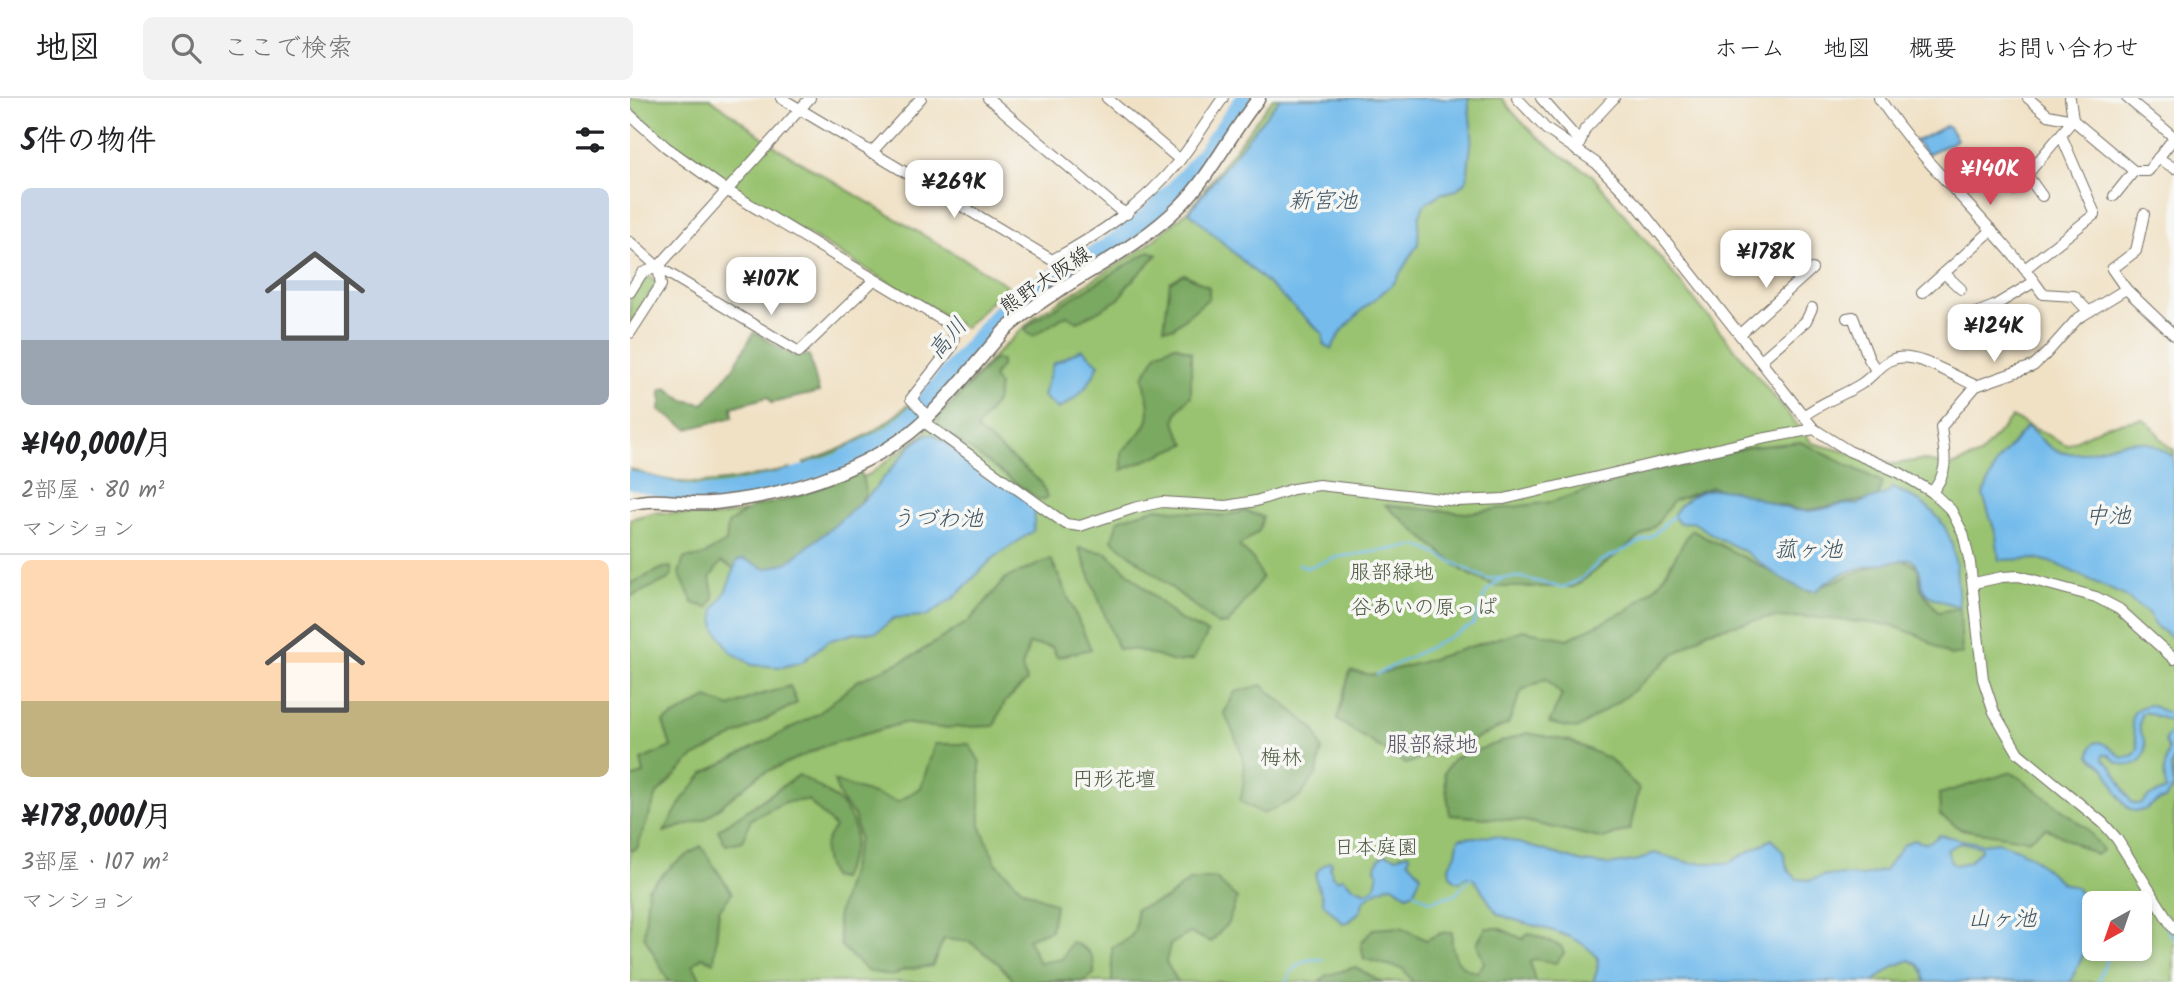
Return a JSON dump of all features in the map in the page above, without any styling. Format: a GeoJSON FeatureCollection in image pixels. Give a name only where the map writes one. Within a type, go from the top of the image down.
{"type":"FeatureCollection","features":[{"type":"Feature","properties":{"kind":"main road","name":"熊野大阪線"},"geometry":{"type":"LineString","coordinates":[[630,504],[663,501],[710,503],[776,492],[863,462],[897,443],[922,412],[1018,318],[1149,233],[1181,205],[1259,98]]}},
{"type":"Feature","properties":{"kind":"street"},"geometry":{"type":"LineString","coordinates":[[782,98],[1052,260],[1127,214],[1180,160],[1223,98]]}},
{"type":"Feature","properties":{"kind":"street"},"geometry":{"type":"LineString","coordinates":[[630,292],[642,273],[658,267],[810,98]]}},
{"type":"Feature","properties":{"kind":"street"},"geometry":{"type":"LineString","coordinates":[[871,153],[921,98]]}},
{"type":"Feature","properties":{"kind":"street"},"geometry":{"type":"LineString","coordinates":[[988,98],[1127,214]]}},
{"type":"Feature","properties":{"kind":"street"},"geometry":{"type":"LineString","coordinates":[[1107,98],[1180,160]]}},
{"type":"Feature","properties":{"kind":"street"},"geometry":{"type":"LineString","coordinates":[[1517,98],[1546,129],[1578,146]]}},
{"type":"Feature","properties":{"kind":"street"},"geometry":{"type":"LineString","coordinates":[[1541,98],[1578,146],[1638,206],[1814,429],[1849,451],[1900,473],[1932,492],[1951,510],[1963,533],[1974,583],[1983,679],[1994,712],[2010,741],[2026,761],[2104,823],[2118,839],[2174,929]]}},
{"type":"Feature","properties":{"kind":"street"},"geometry":{"type":"LineString","coordinates":[[1879,98],[1906,136],[2026,268],[2043,294],[2074,296],[2088,312]]}},
{"type":"Feature","properties":{"kind":"street"},"geometry":{"type":"LineString","coordinates":[[2028,98],[2048,115],[2073,120],[2134,171],[2148,171],[2174,138],[2129,98]]}},
{"type":"Feature","properties":{"kind":"street"},"geometry":{"type":"LineString","coordinates":[[2014,190],[2073,120],[2070,98]]}},
{"type":"Feature","properties":{"kind":"street"},"geometry":{"type":"LineString","coordinates":[[1578,146],[1585,130],[1609,100]]}},
{"type":"Feature","properties":{"kind":"street"},"geometry":{"type":"LineString","coordinates":[[630,115],[666,146],[726,190],[947,323],[953,330],[955,340],[911,399],[922,412],[1068,520],[1080,522],[1161,499],[1225,503],[1319,482],[1459,498],[1504,495],[1750,438],[1814,429]]}},
{"type":"Feature","properties":{"kind":"street"},"geometry":{"type":"LineString","coordinates":[[2026,268],[2095,214],[2061,135]]}},
{"type":"Feature","properties":{"kind":"street"},"geometry":{"type":"LineString","coordinates":[[2158,158],[2174,168]]}},
{"type":"Feature","properties":{"kind":"street"},"geometry":{"type":"LineString","coordinates":[[2114,196],[2134,171]]}},
{"type":"Feature","properties":{"kind":"street"},"geometry":{"type":"LineString","coordinates":[[2027,175],[2042,196]]}},
{"type":"Feature","properties":{"kind":"street"},"geometry":{"type":"LineString","coordinates":[[2144,214],[2136,251],[2112,269],[2126,289],[2174,335]]}},
{"type":"Feature","properties":{"kind":"street"},"geometry":{"type":"LineString","coordinates":[[1922,293],[1992,230]]}},
{"type":"Feature","properties":{"kind":"street"},"geometry":{"type":"LineString","coordinates":[[630,242],[658,267],[799,352],[874,280]]}},
{"type":"Feature","properties":{"kind":"street"},"geometry":{"type":"LineString","coordinates":[[630,333],[661,285],[658,267]]}},
{"type":"Feature","properties":{"kind":"street"},"geometry":{"type":"LineString","coordinates":[[1740,334],[1812,269]]}},
{"type":"Feature","properties":{"kind":"street"},"geometry":{"type":"LineString","coordinates":[[1944,273],[1961,289]]}},
{"type":"Feature","properties":{"kind":"street"},"geometry":{"type":"LineString","coordinates":[[1955,321],[1993,306],[2034,282]]}},
{"type":"Feature","properties":{"kind":"street"},"geometry":{"type":"LineString","coordinates":[[1932,492],[1942,480],[1946,466],[1941,427],[1976,386],[2033,366],[2077,319],[2126,289]]}},
{"type":"Feature","properties":{"kind":"street"},"geometry":{"type":"LineString","coordinates":[[1761,360],[1806,321],[1812,308]]}},
{"type":"Feature","properties":{"kind":"street"},"geometry":{"type":"LineString","coordinates":[[1847,318],[1853,317],[1876,370]]}},
{"type":"Feature","properties":{"kind":"street"},"geometry":{"type":"LineString","coordinates":[[1805,415],[1822,402],[1864,382],[1893,358],[1908,357],[1920,360],[1976,386]]}},
{"type":"Feature","properties":{"kind":"street"},"geometry":{"type":"LineString","coordinates":[[1974,583],[2020,576],[2096,597],[2119,609],[2174,659]]}},
{"type":"Feature","properties":{"kind":"green space"},"geometry":{"type":"Polygon","coordinates":[[[630,98],[710,98],[779,149],[1007,285],[965,328],[742,195],[669,142],[630,108],[630,98]]]}},
{"type":"Feature","properties":{"kind":"green space","name":"服部緑地"},"geometry":{"type":"Polygon","coordinates":[[[1273,98],[1502,98],[1521,121],[1543,141],[1592,175],[1812,443],[1894,464],[1921,460],[1952,466],[1980,455],[2012,417],[2067,445],[2104,426],[2142,419],[2148,423],[2164,443],[2174,450],[2174,982],[630,982],[630,519],[655,512],[716,517],[792,502],[870,474],[923,434],[992,358],[1036,316],[1145,247],[1189,210],[1273,98]]]}},
{"type":"Feature","properties":{"kind":"green space"},"geometry":{"type":"Polygon","coordinates":[[[1150,251],[1157,255],[1127,286],[1119,299],[1078,322],[1067,315],[1033,336],[1028,334],[1025,329],[1037,319],[1150,251]]]}},
{"type":"Feature","properties":{"kind":"green space"},"geometry":{"type":"Polygon","coordinates":[[[1184,274],[1209,287],[1209,298],[1173,328],[1164,328],[1170,282],[1184,274]]]}},
{"type":"Feature","properties":{"kind":"green space"},"geometry":{"type":"Polygon","coordinates":[[[646,275],[657,283],[630,324],[630,300],[646,275]]]}},
{"type":"Feature","properties":{"kind":"green space"},"geometry":{"type":"Polygon","coordinates":[[[754,332],[794,356],[809,355],[819,392],[771,403],[768,397],[732,407],[733,417],[688,429],[659,410],[662,401],[660,391],[667,388],[683,400],[704,404],[733,368],[754,332]]]}},
{"type":"Feature","properties":{"kind":"green space"},"geometry":{"type":"Polygon","coordinates":[[[1175,345],[1191,352],[1191,396],[1175,418],[1186,444],[1122,470],[1122,451],[1140,433],[1148,419],[1143,377],[1158,352],[1175,345]]]}},
{"type":"Feature","properties":{"kind":"green space"},"geometry":{"type":"Polygon","coordinates":[[[994,359],[1001,360],[1001,366],[993,377],[999,386],[996,402],[976,429],[1041,482],[1047,497],[1044,500],[1039,500],[938,426],[939,417],[994,359]]]}},
{"type":"Feature","properties":{"kind":"green space"},"geometry":{"type":"Polygon","coordinates":[[[908,405],[913,410],[876,440],[851,454],[805,470],[804,463],[859,440],[908,405]]]}},
{"type":"Feature","properties":{"kind":"green space"},"geometry":{"type":"Polygon","coordinates":[[[1801,442],[1882,482],[1878,498],[1803,511],[1711,487],[1673,501],[1656,525],[1574,587],[1497,587],[1464,572],[1385,505],[1466,513],[1551,502],[1644,472],[1750,447],[1801,442]]]}},
{"type":"Feature","properties":{"kind":"green space"},"geometry":{"type":"Polygon","coordinates":[[[630,469],[652,477],[691,483],[729,480],[791,469],[792,474],[731,489],[691,492],[651,485],[630,477],[630,469]]]}},
{"type":"Feature","properties":{"kind":"green space"},"geometry":{"type":"Polygon","coordinates":[[[861,472],[866,493],[830,544],[784,569],[742,573],[721,562],[710,578],[714,598],[708,608],[693,603],[679,573],[684,558],[700,557],[726,542],[728,524],[752,507],[791,498],[861,472]]]}},
{"type":"Feature","properties":{"kind":"green space"},"geometry":{"type":"Polygon","coordinates":[[[1157,508],[1222,516],[1246,511],[1263,517],[1259,531],[1239,546],[1253,559],[1262,578],[1228,624],[1217,624],[1112,540],[1118,520],[1157,508]]]}},
{"type":"Feature","properties":{"kind":"green space"},"geometry":{"type":"Polygon","coordinates":[[[1691,530],[1809,591],[1897,557],[1918,567],[1921,589],[1938,612],[1960,608],[1962,654],[1950,656],[1920,636],[1891,625],[1809,617],[1765,618],[1709,631],[1672,656],[1632,692],[1577,729],[1549,723],[1562,695],[1546,679],[1522,690],[1508,724],[1459,746],[1406,764],[1337,720],[1350,671],[1373,675],[1523,630],[1568,639],[1628,610],[1659,584],[1691,530]]]}},
{"type":"Feature","properties":{"kind":"green space"},"geometry":{"type":"Polygon","coordinates":[[[1079,548],[1107,553],[1178,619],[1208,633],[1193,660],[1174,662],[1138,650],[1118,649],[1079,548]]]}},
{"type":"Feature","properties":{"kind":"green space"},"geometry":{"type":"Polygon","coordinates":[[[1051,559],[1091,649],[1057,657],[1052,647],[1029,644],[1022,668],[1027,681],[1005,702],[994,726],[940,728],[903,723],[827,745],[759,775],[705,819],[664,832],[682,800],[704,773],[818,714],[857,681],[913,656],[969,621],[1006,578],[1051,559]]]}},
{"type":"Feature","properties":{"kind":"green space"},"geometry":{"type":"Polygon","coordinates":[[[671,567],[672,575],[667,580],[630,597],[630,584],[663,568],[671,567]]]}},
{"type":"Feature","properties":{"kind":"green space","name":"梅林"},"geometry":{"type":"Polygon","coordinates":[[[1262,685],[1314,729],[1322,749],[1317,773],[1300,797],[1263,814],[1240,801],[1244,765],[1235,735],[1224,713],[1235,692],[1262,685]]]}},
{"type":"Feature","properties":{"kind":"green space"},"geometry":{"type":"Polygon","coordinates":[[[790,686],[797,703],[692,758],[657,794],[637,848],[630,851],[630,778],[644,774],[641,760],[671,747],[663,722],[707,698],[730,707],[790,686]]]}},
{"type":"Feature","properties":{"kind":"green space"},"geometry":{"type":"Polygon","coordinates":[[[1527,733],[1570,741],[1610,759],[1639,789],[1630,829],[1604,839],[1524,821],[1450,815],[1444,773],[1454,758],[1527,733]]]}},
{"type":"Feature","properties":{"kind":"green space"},"geometry":{"type":"Polygon","coordinates":[[[935,744],[969,744],[980,762],[980,825],[996,863],[1022,889],[1055,904],[1051,930],[1028,939],[1039,963],[1062,959],[1071,942],[1090,953],[1094,974],[1081,982],[1015,982],[998,963],[970,942],[944,939],[932,966],[903,970],[893,976],[867,971],[841,946],[837,918],[859,839],[854,815],[842,802],[834,781],[898,802],[921,787],[935,744]]]}},
{"type":"Feature","properties":{"kind":"green space"},"geometry":{"type":"Polygon","coordinates":[[[2012,772],[2086,828],[2103,850],[2096,855],[2046,828],[2028,840],[1961,829],[1940,815],[1939,794],[2012,772]]]}},
{"type":"Feature","properties":{"kind":"green space"},"geometry":{"type":"Polygon","coordinates":[[[799,775],[836,799],[853,825],[855,842],[841,879],[831,877],[824,857],[825,845],[835,827],[808,800],[785,802],[751,819],[743,841],[726,845],[718,830],[799,775]]]}},
{"type":"Feature","properties":{"kind":"green space"},"geometry":{"type":"Polygon","coordinates":[[[701,846],[732,893],[719,910],[714,962],[702,957],[693,965],[702,982],[669,982],[644,936],[648,888],[673,865],[701,846]]]}},
{"type":"Feature","properties":{"kind":"green space"},"geometry":{"type":"Polygon","coordinates":[[[1215,878],[1237,898],[1228,923],[1211,942],[1190,933],[1170,945],[1166,962],[1178,982],[1112,982],[1112,947],[1126,941],[1133,934],[1136,909],[1166,899],[1189,881],[1215,878]]]}},
{"type":"Feature","properties":{"kind":"green space"},"geometry":{"type":"Polygon","coordinates":[[[1401,927],[1426,940],[1441,933],[1452,932],[1453,952],[1459,963],[1477,972],[1484,963],[1477,943],[1486,928],[1499,928],[1523,939],[1529,933],[1561,946],[1564,953],[1556,963],[1534,959],[1530,962],[1535,982],[1413,982],[1403,969],[1364,959],[1361,943],[1373,929],[1401,927]]]}},
{"type":"Feature","properties":{"kind":"green space"},"geometry":{"type":"Polygon","coordinates":[[[1355,967],[1381,982],[1320,982],[1325,976],[1355,967]]]}},
{"type":"Feature","properties":{"kind":"water","name":"新宮池"},"geometry":{"type":"Polygon","coordinates":[[[1280,98],[1468,98],[1472,135],[1467,180],[1456,190],[1440,194],[1424,205],[1419,217],[1418,244],[1394,283],[1341,332],[1331,349],[1323,344],[1323,334],[1189,212],[1280,98]]]}},
{"type":"Feature","properties":{"kind":"water"},"geometry":{"type":"Polygon","coordinates":[[[1945,126],[1949,127],[1957,139],[1954,142],[1927,154],[1914,140],[1919,140],[1945,126]]]}},
{"type":"Feature","properties":{"kind":"water"},"geometry":{"type":"Polygon","coordinates":[[[1082,349],[1099,364],[1083,390],[1058,409],[1043,396],[1053,364],[1082,349]]]}},
{"type":"Feature","properties":{"kind":"water","name":"中池"},"geometry":{"type":"Polygon","coordinates":[[[2027,426],[2057,451],[2078,453],[2121,443],[2144,442],[2174,457],[2174,639],[2154,625],[2150,615],[2125,596],[2054,563],[2038,559],[1999,560],[1996,535],[1983,495],[1997,462],[2027,426]]]}},
{"type":"Feature","properties":{"kind":"water","name":"うづわ池"},"geometry":{"type":"Polygon","coordinates":[[[933,434],[1034,505],[1033,531],[992,559],[955,597],[927,616],[894,618],[877,632],[856,633],[828,641],[802,662],[782,667],[752,665],[730,651],[715,628],[714,609],[725,592],[737,561],[744,559],[766,569],[788,562],[870,494],[910,447],[924,436],[933,434]]]}},
{"type":"Feature","properties":{"kind":"water","name":"菰ヶ池"},"geometry":{"type":"Polygon","coordinates":[[[1892,488],[1929,508],[1948,534],[1956,566],[1959,607],[1927,594],[1922,586],[1918,567],[1910,559],[1860,568],[1836,577],[1816,591],[1804,590],[1693,522],[1679,523],[1673,516],[1689,498],[1709,490],[1736,491],[1790,509],[1810,511],[1857,505],[1885,494],[1892,488]]]}},
{"type":"Feature","properties":{"kind":"water"},"geometry":{"type":"Polygon","coordinates":[[[2150,705],[2165,712],[2174,712],[2174,719],[2170,721],[2145,712],[2141,714],[2140,728],[2145,746],[2142,758],[2128,765],[2118,762],[2109,754],[2103,755],[2131,802],[2141,804],[2148,797],[2166,790],[2164,772],[2168,749],[2165,742],[2167,736],[2174,731],[2174,759],[2171,767],[2174,786],[2165,799],[2144,810],[2134,811],[2123,803],[2109,776],[2090,756],[2092,747],[2099,742],[2123,758],[2134,755],[2138,749],[2132,716],[2141,707],[2150,705]]]}},
{"type":"Feature","properties":{"kind":"water","name":"山ヶ池"},"geometry":{"type":"Polygon","coordinates":[[[1940,835],[1982,844],[1998,842],[2034,858],[2062,883],[2076,887],[2082,897],[2082,957],[2070,982],[1925,982],[1921,968],[1910,960],[1894,966],[1873,982],[1593,982],[1598,958],[1588,948],[1565,935],[1498,914],[1471,877],[1456,881],[1450,875],[1449,866],[1456,854],[1460,838],[1495,836],[1583,862],[1609,865],[1639,860],[1654,853],[1690,863],[1728,863],[1772,839],[1783,852],[1788,870],[1797,879],[1811,880],[1826,875],[1862,876],[1885,870],[1903,845],[1914,840],[1928,842],[1940,835]],[[1961,842],[1947,850],[1951,862],[1956,865],[1969,862],[1981,847],[1961,842]]]}},
{"type":"Feature","properties":{"kind":"water"},"geometry":{"type":"Polygon","coordinates":[[[1408,853],[1408,860],[1421,875],[1414,892],[1407,895],[1390,885],[1367,897],[1361,910],[1350,921],[1343,923],[1323,903],[1316,876],[1330,861],[1332,876],[1338,880],[1342,877],[1353,887],[1367,892],[1375,887],[1378,873],[1375,869],[1379,859],[1385,854],[1396,857],[1408,853]]]}},
{"type":"Feature","properties":{"kind":"waterway","name":"高川"},"geometry":{"type":"LineString","coordinates":[[630,480],[684,494],[734,492],[835,464],[891,435],[914,415],[999,314],[1030,292],[1111,245],[1144,220],[1176,188],[1205,153],[1245,98]]}},
{"type":"Feature","properties":{"kind":"waterway"},"geometry":{"type":"LineString","coordinates":[[1298,565],[1306,568],[1338,557],[1414,546],[1422,547],[1487,579],[1520,577],[1564,587],[1581,579],[1599,562],[1651,537],[1673,516]]}},
{"type":"Feature","properties":{"kind":"waterway"},"geometry":{"type":"LineString","coordinates":[[1377,674],[1473,625],[1486,592],[1501,579]]}},
{"type":"Feature","properties":{"kind":"waterway"},"geometry":{"type":"LineString","coordinates":[[1414,892],[1430,901],[1456,894],[1471,877]]}},
{"type":"Feature","properties":{"kind":"waterway"},"geometry":{"type":"LineString","coordinates":[[2152,906],[2174,939]]}},
{"type":"Feature","properties":{"kind":"waterway"},"geometry":{"type":"LineString","coordinates":[[1286,982],[1300,963],[1324,960]]}},
{"type":"Feature","properties":{"kind":"waterway"},"geometry":{"type":"LineString","coordinates":[[2098,982],[2106,961]]}},
{"type":"Feature","properties":{"kind":"district","name":"服部緑地"},"geometry":{"type":"Point","coordinates":[1432,744]}},
{"type":"Feature","properties":{"kind":"park label","name":"谷あいの原っぱ"},"geometry":{"type":"Point","coordinates":[1424,607]}},
{"type":"Feature","properties":{"kind":"park label","name":"円形花壇"},"geometry":{"type":"Point","coordinates":[1114,779]}},
{"type":"Feature","properties":{"kind":"park label","name":"日本庭園"},"geometry":{"type":"Point","coordinates":[1376,847]}}]}
